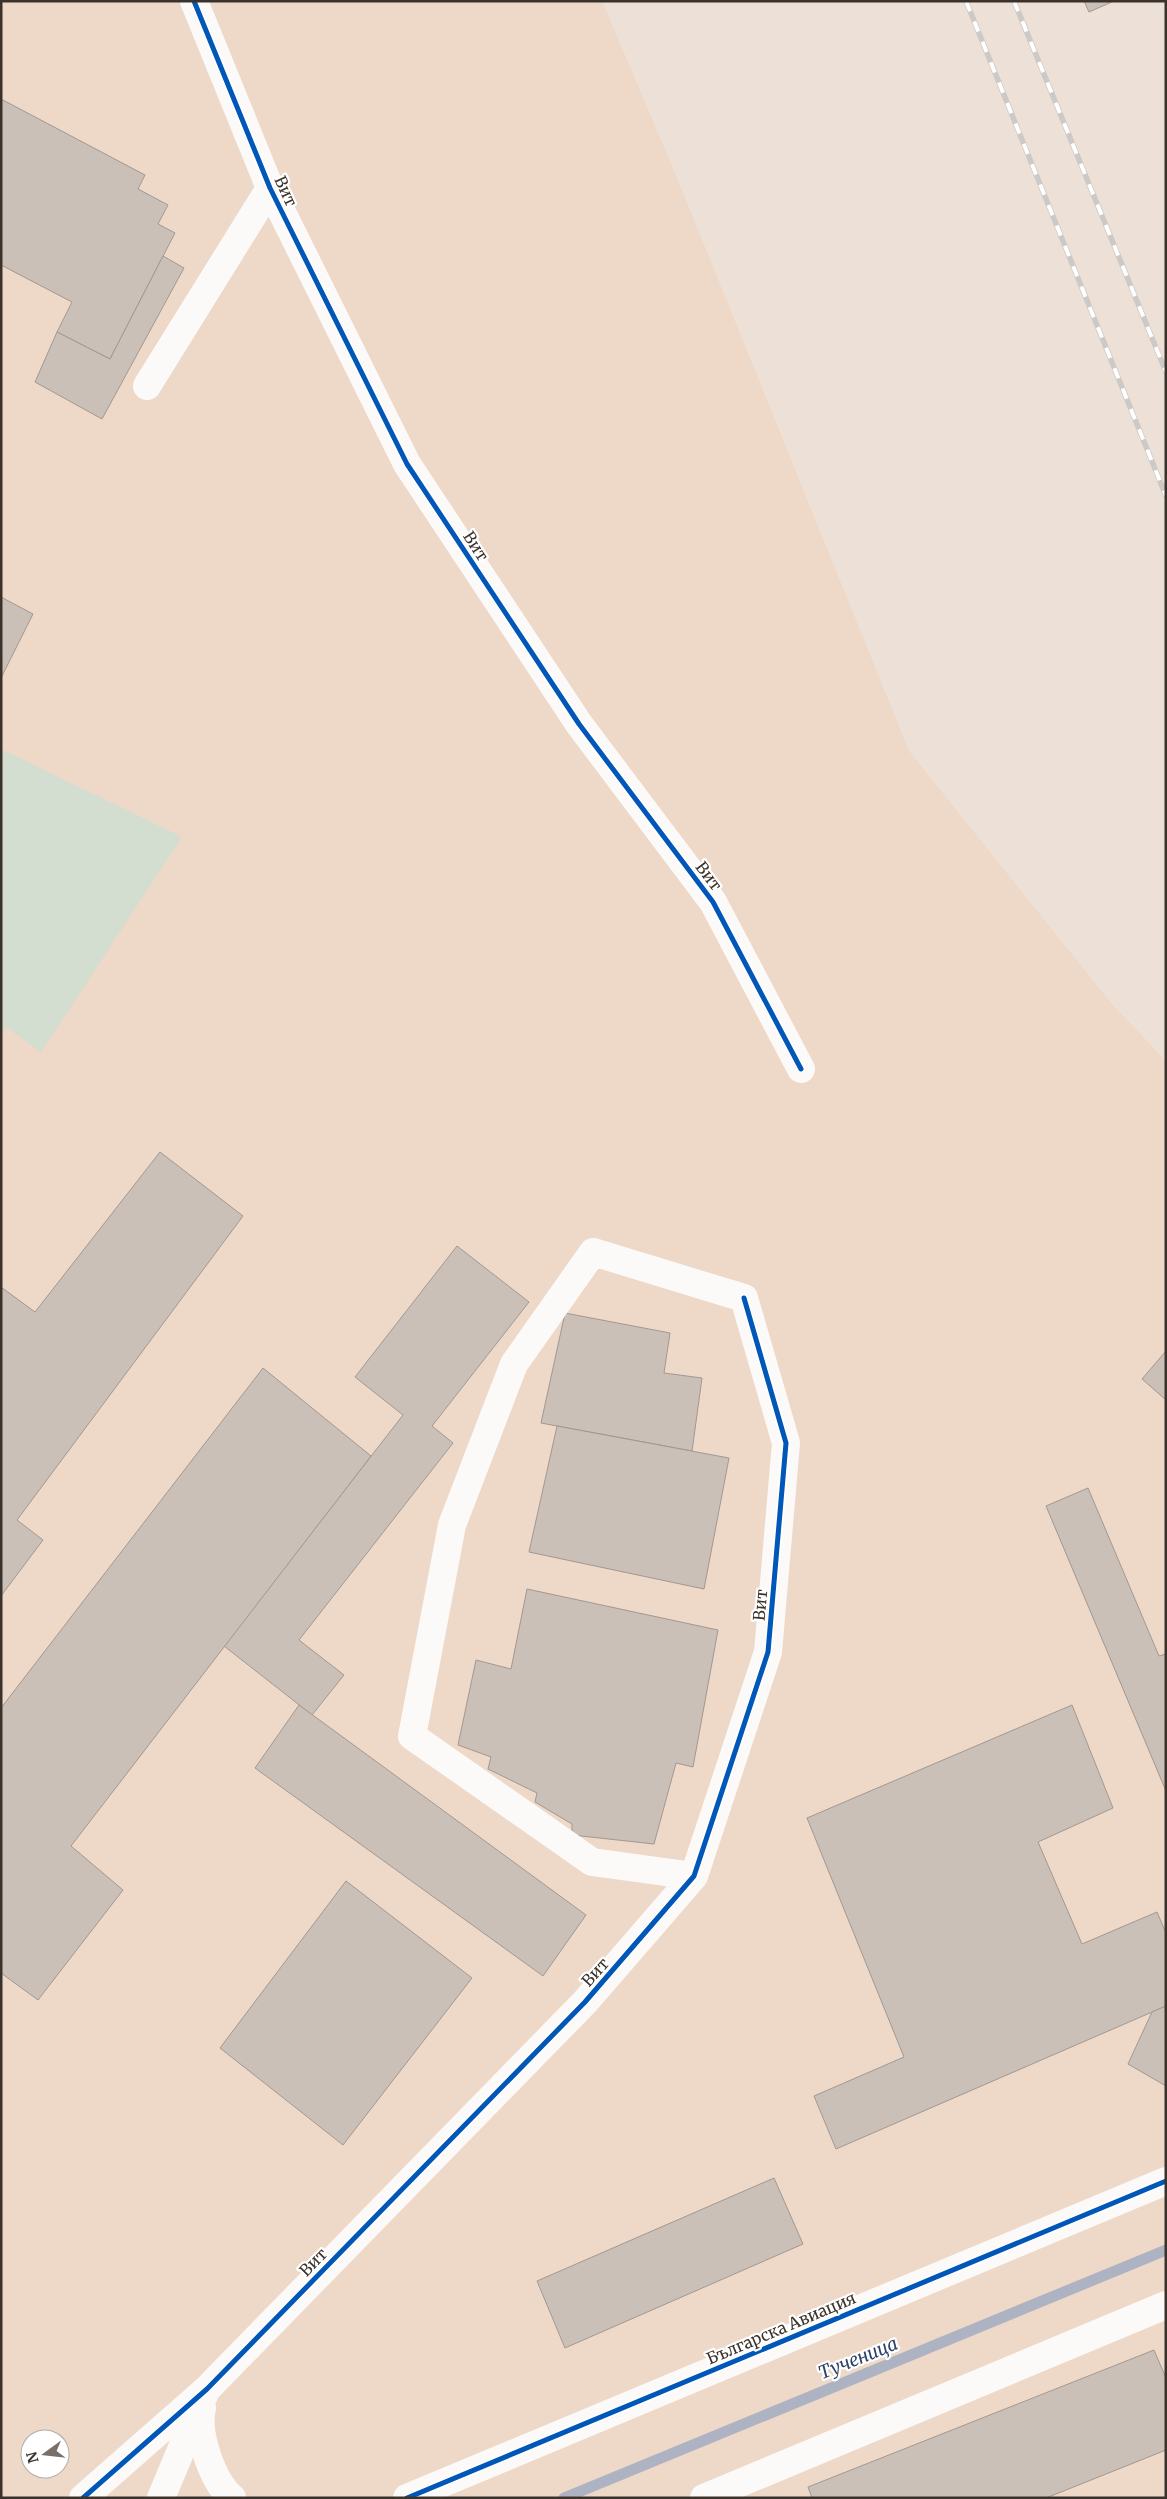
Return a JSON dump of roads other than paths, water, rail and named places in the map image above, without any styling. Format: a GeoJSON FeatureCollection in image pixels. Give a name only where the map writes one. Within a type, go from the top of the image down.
{"type":"FeatureCollection","features":[{"type":"Feature","properties":{"kind":"street","name":"Вит"},"geometry":{"type":"LineString","coordinates":[[194,1],[270,188],[407,464],[579,724],[714,902],[801,1069]]}},
{"type":"Feature","properties":{"kind":"street"},"geometry":{"type":"LineString","coordinates":[[147,386],[270,188]]}},
{"type":"Feature","properties":{"kind":"street","name":"Вит"},"geometry":{"type":"LineString","coordinates":[[83,2498],[207,2389],[585,2002],[694,1876],[768,1652],[786,1443],[744,1298],[593,1252],[514,1364],[452,1525],[412,1736],[592,1862],[694,1876]]}},
{"type":"Feature","properties":{"kind":"street","name":"Българска Авиация"},"geometry":{"type":"LineString","coordinates":[[407,2498],[1166,2181]]}},
{"type":"Feature","properties":{"kind":"street"},"geometry":{"type":"LineString","coordinates":[[704,2498],[1166,2305]]}},
{"type":"Feature","properties":{"kind":"street","name":"Вит"},"geometry":{"type":"LineString","coordinates":[[161,2498],[207,2389]]}},
{"type":"Feature","properties":{"kind":"street"},"geometry":{"type":"LineString","coordinates":[[207,2389],[200,2416],[203,2440],[212,2469],[232,2498]]}},
{"type":"Feature","properties":{"kind":"waterway","name":"Тученица"},"geometry":{"type":"LineString","coordinates":[[564,2498],[1166,2250]]}},
{"type":"Feature","properties":{"kind":"railway"},"geometry":{"type":"LineString","coordinates":[[966,1],[1166,496]]}},
{"type":"Feature","properties":{"kind":"railway"},"geometry":{"type":"LineString","coordinates":[[1014,1],[1166,372]]}}]}
